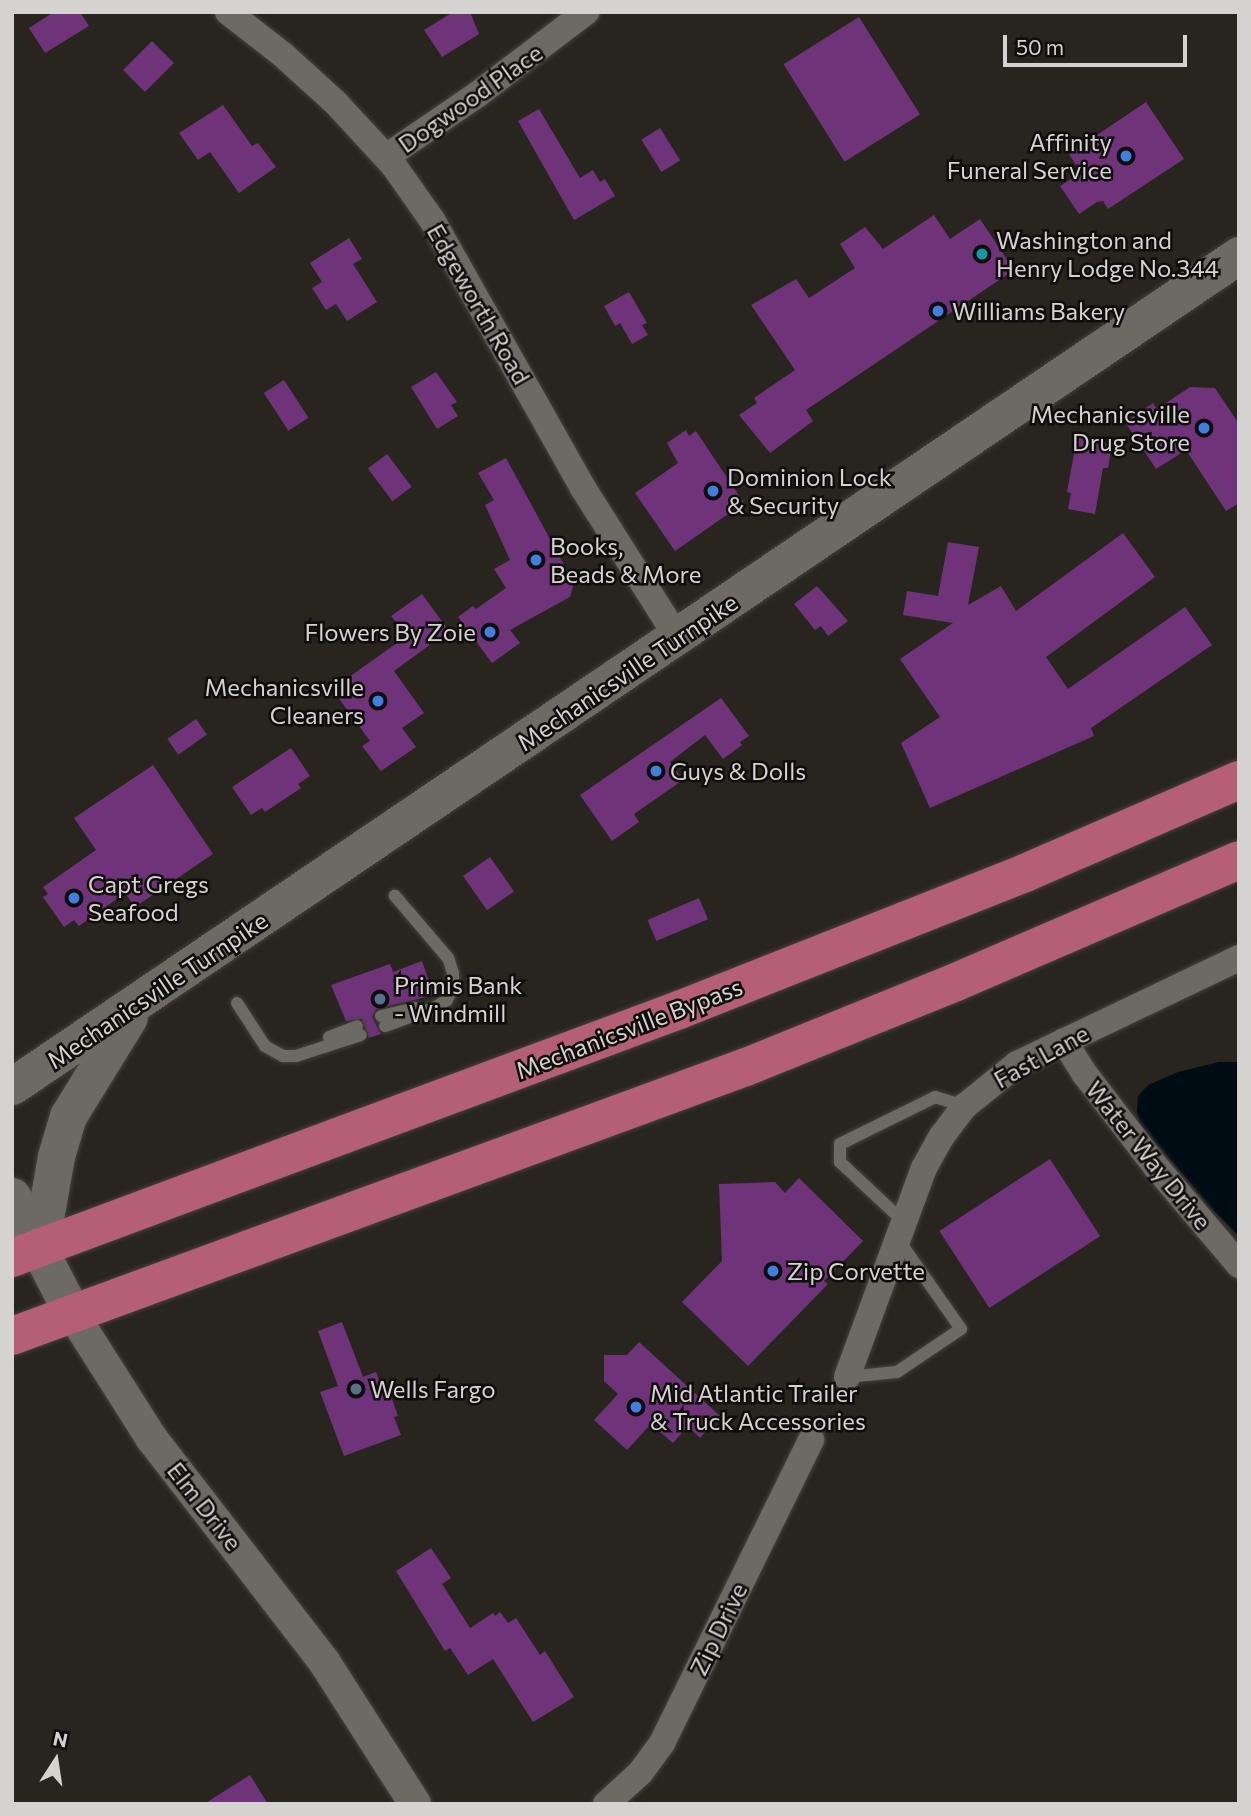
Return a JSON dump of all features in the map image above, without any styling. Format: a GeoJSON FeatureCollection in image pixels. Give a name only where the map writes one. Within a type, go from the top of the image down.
{"type":"FeatureCollection","features":[{"type":"Feature","properties":{"kind":"highway","name":"Mechanicsville Bypass"},"geometry":{"type":"LineString","coordinates":[[26,1253],[679,1010],[1025,873],[1239,780]]}},
{"type":"Feature","properties":{"kind":"highway"},"geometry":{"type":"LineString","coordinates":[[12,1336],[746,1067],[956,982],[1239,860]]}},
{"type":"Feature","properties":{"kind":"main road","name":"Mechanicsville Turnpike"},"geometry":{"type":"LineString","coordinates":[[12,1086],[678,638],[1239,255]]}},
{"type":"Feature","properties":{"kind":"main road"},"geometry":{"type":"LineString","coordinates":[[26,1253],[68,1116],[101,1058],[138,1003]]}},
{"type":"Feature","properties":{"kind":"main road","name":"Elm Drive"},"geometry":{"type":"LineString","coordinates":[[12,1196],[26,1253],[72,1313]]}},
{"type":"Feature","properties":{"kind":"street","name":"Edgeworth Road"},"geometry":{"type":"LineString","coordinates":[[228,12],[282,54],[326,94],[386,157],[432,220],[583,488],[678,638]]}},
{"type":"Feature","properties":{"kind":"street","name":"Dogwood Place"},"geometry":{"type":"LineString","coordinates":[[386,157],[478,94],[586,12]]}},
{"type":"Feature","properties":{"kind":"street","name":"Fast Lane"},"geometry":{"type":"LineString","coordinates":[[846,1377],[924,1168],[942,1136],[965,1106],[1017,1064],[1239,958]]}},
{"type":"Feature","properties":{"kind":"street","name":"Water Way Drive"},"geometry":{"type":"LineString","coordinates":[[1064,1041],[1084,1073],[1157,1168],[1239,1265]]}},
{"type":"Feature","properties":{"kind":"street","name":"Elm Drive"},"geometry":{"type":"LineString","coordinates":[[72,1313],[152,1439],[325,1664],[415,1804]]}},
{"type":"Feature","properties":{"kind":"street","name":"Zip Drive"},"geometry":{"type":"LineString","coordinates":[[606,1804],[641,1772],[662,1744],[811,1440]]}},
{"type":"Feature","properties":{"kind":"lane"},"geometry":{"type":"LineString","coordinates":[[383,1021],[447,1000],[453,986],[448,958],[395,896]]}},
{"type":"Feature","properties":{"kind":"lane"},"geometry":{"type":"LineString","coordinates":[[237,1003],[265,1045],[283,1056],[296,1056],[359,1030]]}},
{"type":"Feature","properties":{"kind":"lane"},"geometry":{"type":"LineString","coordinates":[[846,1377],[897,1372],[961,1329],[901,1230],[840,1163],[840,1144],[935,1097],[965,1106]]}},
{"type":"Feature","properties":{"kind":"shaded area"},"geometry":{"type":"Polygon","coordinates":[[[1219,1062],[1239,1062],[1239,1236],[1211,1208],[1141,1125],[1137,1112],[1138,1096],[1148,1085],[1178,1072],[1219,1062]]]}},
{"type":"Feature","properties":{"kind":"building"},"geometry":{"type":"Polygon","coordinates":[[[54,12],[80,12],[89,26],[45,53],[29,28],[54,12]]]}},
{"type":"Feature","properties":{"kind":"building"},"geometry":{"type":"Polygon","coordinates":[[[453,12],[470,12],[479,34],[442,57],[424,30],[453,12]]]}},
{"type":"Feature","properties":{"kind":"building"},"geometry":{"type":"Polygon","coordinates":[[[859,17],[920,115],[844,162],[784,64],[859,17]]]}},
{"type":"Feature","properties":{"kind":"building"},"geometry":{"type":"Polygon","coordinates":[[[152,41],[174,63],[145,92],[123,70],[152,41]]]}},
{"type":"Feature","properties":{"kind":"building","name":"Affinity Funeral Service"},"geometry":{"type":"Polygon","coordinates":[[[1146,102],[1184,159],[1108,209],[1103,201],[1097,202],[1079,214],[1060,186],[1081,173],[1069,154],[1146,102]]]}},
{"type":"Feature","properties":{"kind":"building"},"geometry":{"type":"Polygon","coordinates":[[[223,105],[252,146],[258,143],[276,167],[239,193],[210,152],[198,160],[179,133],[223,105]]]}},
{"type":"Feature","properties":{"kind":"building"},"geometry":{"type":"Polygon","coordinates":[[[539,109],[580,178],[593,170],[600,182],[605,179],[615,196],[574,220],[518,121],[539,109]]]}},
{"type":"Feature","properties":{"kind":"building"},"geometry":{"type":"Polygon","coordinates":[[[660,128],[680,160],[661,172],[641,140],[660,128]]]}},
{"type":"Feature","properties":{"kind":"building"},"geometry":{"type":"Polygon","coordinates":[[[934,215],[950,239],[980,219],[1014,270],[806,410],[813,421],[770,453],[739,415],[757,403],[754,398],[795,370],[751,305],[796,279],[809,298],[855,268],[840,244],[865,227],[883,249],[934,215]]]}},
{"type":"Feature","properties":{"kind":"building"},"geometry":{"type":"Polygon","coordinates":[[[349,238],[362,259],[353,264],[377,302],[347,321],[336,304],[326,310],[312,288],[322,282],[310,263],[349,238]]]}},
{"type":"Feature","properties":{"kind":"building"},"geometry":{"type":"Polygon","coordinates":[[[629,292],[647,323],[642,325],[648,335],[632,344],[620,323],[615,326],[604,306],[629,292]]]}},
{"type":"Feature","properties":{"kind":"building"},"geometry":{"type":"Polygon","coordinates":[[[436,372],[457,402],[451,405],[458,416],[437,429],[411,387],[436,372]]]}},
{"type":"Feature","properties":{"kind":"building"},"geometry":{"type":"Polygon","coordinates":[[[284,380],[309,418],[288,431],[264,393],[284,380]]]}},
{"type":"Feature","properties":{"kind":"building"},"geometry":{"type":"Polygon","coordinates":[[[1190,387],[1215,388],[1239,424],[1239,503],[1226,511],[1186,450],[1156,469],[1125,422],[1153,403],[1157,409],[1190,387]]]}},
{"type":"Feature","properties":{"kind":"building","name":"Dominion Lock & Security"},"geometry":{"type":"Polygon","coordinates":[[[686,430],[689,436],[696,431],[744,503],[675,551],[635,493],[678,463],[667,443],[686,430]]]}},
{"type":"Feature","properties":{"kind":"building"},"geometry":{"type":"Polygon","coordinates":[[[1077,437],[1112,444],[1108,468],[1103,468],[1095,514],[1068,509],[1071,493],[1067,492],[1077,437]]]}},
{"type":"Feature","properties":{"kind":"building"},"geometry":{"type":"Polygon","coordinates":[[[387,454],[412,487],[393,501],[368,468],[387,454]]]}},
{"type":"Feature","properties":{"kind":"building"},"geometry":{"type":"Polygon","coordinates":[[[506,458],[574,583],[570,597],[510,630],[520,643],[492,663],[458,617],[473,606],[476,609],[506,588],[494,569],[510,560],[485,505],[494,500],[478,473],[506,458]]]}},
{"type":"Feature","properties":{"kind":"building"},"geometry":{"type":"Polygon","coordinates":[[[1123,533],[1155,577],[1046,657],[1068,689],[1185,607],[1212,645],[1091,728],[1094,736],[930,808],[901,743],[940,717],[900,659],[953,623],[903,615],[907,591],[938,596],[948,542],[979,547],[968,605],[1001,586],[1016,611],[1123,533]]]}},
{"type":"Feature","properties":{"kind":"building"},"geometry":{"type":"Polygon","coordinates":[[[817,586],[848,621],[828,636],[821,626],[815,630],[794,604],[817,586]]]}},
{"type":"Feature","properties":{"kind":"building","name":"Mechanicsville Cleaners"},"geometry":{"type":"Polygon","coordinates":[[[422,594],[449,631],[394,671],[424,713],[402,728],[416,747],[381,771],[362,746],[370,741],[332,689],[407,636],[391,616],[422,594]]]}},
{"type":"Feature","properties":{"kind":"building"},"geometry":{"type":"Polygon","coordinates":[[[721,698],[749,736],[740,742],[742,745],[723,759],[705,735],[670,762],[683,780],[634,814],[639,822],[612,841],[580,795],[721,698]]]}},
{"type":"Feature","properties":{"kind":"building"},"geometry":{"type":"Polygon","coordinates":[[[196,719],[207,735],[178,755],[167,739],[196,719]]]}},
{"type":"Feature","properties":{"kind":"building"},"geometry":{"type":"Polygon","coordinates":[[[291,748],[310,776],[298,784],[301,788],[265,812],[262,808],[251,815],[232,787],[291,748]]]}},
{"type":"Feature","properties":{"kind":"building"},"geometry":{"type":"Polygon","coordinates":[[[153,765],[213,854],[135,907],[125,893],[79,926],[74,920],[64,927],[43,897],[48,894],[43,887],[96,850],[74,818],[153,765]]]}},
{"type":"Feature","properties":{"kind":"building"},"geometry":{"type":"Polygon","coordinates":[[[490,857],[514,891],[487,910],[463,876],[490,857]]]}},
{"type":"Feature","properties":{"kind":"building"},"geometry":{"type":"Polygon","coordinates":[[[699,898],[708,919],[656,941],[647,920],[699,898]]]}},
{"type":"Feature","properties":{"kind":"building","name":"Primis Bank - Windmill"},"geometry":{"type":"Polygon","coordinates":[[[422,961],[434,995],[376,1009],[372,1017],[381,1034],[369,1038],[362,1019],[346,1021],[331,985],[390,964],[393,972],[422,961]]]}},
{"type":"Feature","properties":{"kind":"building"},"geometry":{"type":"Polygon","coordinates":[[[1050,1159],[1100,1236],[989,1308],[939,1231],[1050,1159]]]}},
{"type":"Feature","properties":{"kind":"building","name":"Zip Corvette"},"geometry":{"type":"Polygon","coordinates":[[[799,1178],[863,1241],[824,1281],[828,1284],[748,1366],[682,1302],[722,1261],[719,1184],[775,1182],[785,1193],[799,1178]]]}},
{"type":"Feature","properties":{"kind":"building","name":"Wells Fargo"},"geometry":{"type":"Polygon","coordinates":[[[342,1322],[363,1377],[376,1372],[383,1390],[388,1388],[398,1416],[394,1417],[401,1435],[344,1456],[320,1392],[338,1386],[318,1331],[342,1322]]]}},
{"type":"Feature","properties":{"kind":"building","name":"Mid Atlantic Trailer & Truck Accessories"},"geometry":{"type":"Polygon","coordinates":[[[639,1342],[720,1416],[700,1438],[688,1426],[673,1443],[651,1424],[627,1450],[594,1420],[618,1394],[604,1381],[604,1355],[627,1355],[639,1342]]]}},
{"type":"Feature","properties":{"kind":"building"},"geometry":{"type":"Polygon","coordinates":[[[431,1548],[451,1578],[442,1584],[470,1628],[493,1613],[495,1616],[500,1612],[508,1623],[516,1618],[540,1655],[545,1651],[574,1697],[533,1722],[493,1659],[468,1675],[450,1648],[445,1651],[396,1571],[431,1548]]]}},
{"type":"Feature","properties":{"kind":"building"},"geometry":{"type":"Polygon","coordinates":[[[250,1775],[268,1804],[204,1804],[250,1775]]]}},
{"type":"Feature","properties":{"kind":"place","name":"Affinity Funeral Service"},"geometry":{"type":"Point","coordinates":[1126,156]}},
{"type":"Feature","properties":{"kind":"place","name":"Washington and Henry Lodge No.344"},"geometry":{"type":"Point","coordinates":[982,254]}},
{"type":"Feature","properties":{"kind":"place","name":"Williams Bakery"},"geometry":{"type":"Point","coordinates":[938,311]}},
{"type":"Feature","properties":{"kind":"place","name":"Mechanicsville Drug Store"},"geometry":{"type":"Point","coordinates":[1204,428]}},
{"type":"Feature","properties":{"kind":"place","name":"Dominion Lock & Security"},"geometry":{"type":"Point","coordinates":[713,491]}},
{"type":"Feature","properties":{"kind":"place","name":"Books, Beads & More"},"geometry":{"type":"Point","coordinates":[536,560]}},
{"type":"Feature","properties":{"kind":"place","name":"Flowers By Zoie"},"geometry":{"type":"Point","coordinates":[490,632]}},
{"type":"Feature","properties":{"kind":"place","name":"Mechanicsville Cleaners"},"geometry":{"type":"Point","coordinates":[378,701]}},
{"type":"Feature","properties":{"kind":"place","name":"Guys & Dolls"},"geometry":{"type":"Point","coordinates":[656,771]}},
{"type":"Feature","properties":{"kind":"place","name":"Capt Gregs Seafood"},"geometry":{"type":"Point","coordinates":[74,898]}},
{"type":"Feature","properties":{"kind":"place","name":"Primis Bank - Windmill"},"geometry":{"type":"Point","coordinates":[380,999]}},
{"type":"Feature","properties":{"kind":"place","name":"Zip Corvette"},"geometry":{"type":"Point","coordinates":[773,1271]}},
{"type":"Feature","properties":{"kind":"place","name":"Wells Fargo"},"geometry":{"type":"Point","coordinates":[356,1389]}},
{"type":"Feature","properties":{"kind":"place","name":"Mid Atlantic Trailer & Truck Accessories"},"geometry":{"type":"Point","coordinates":[636,1407]}}]}
